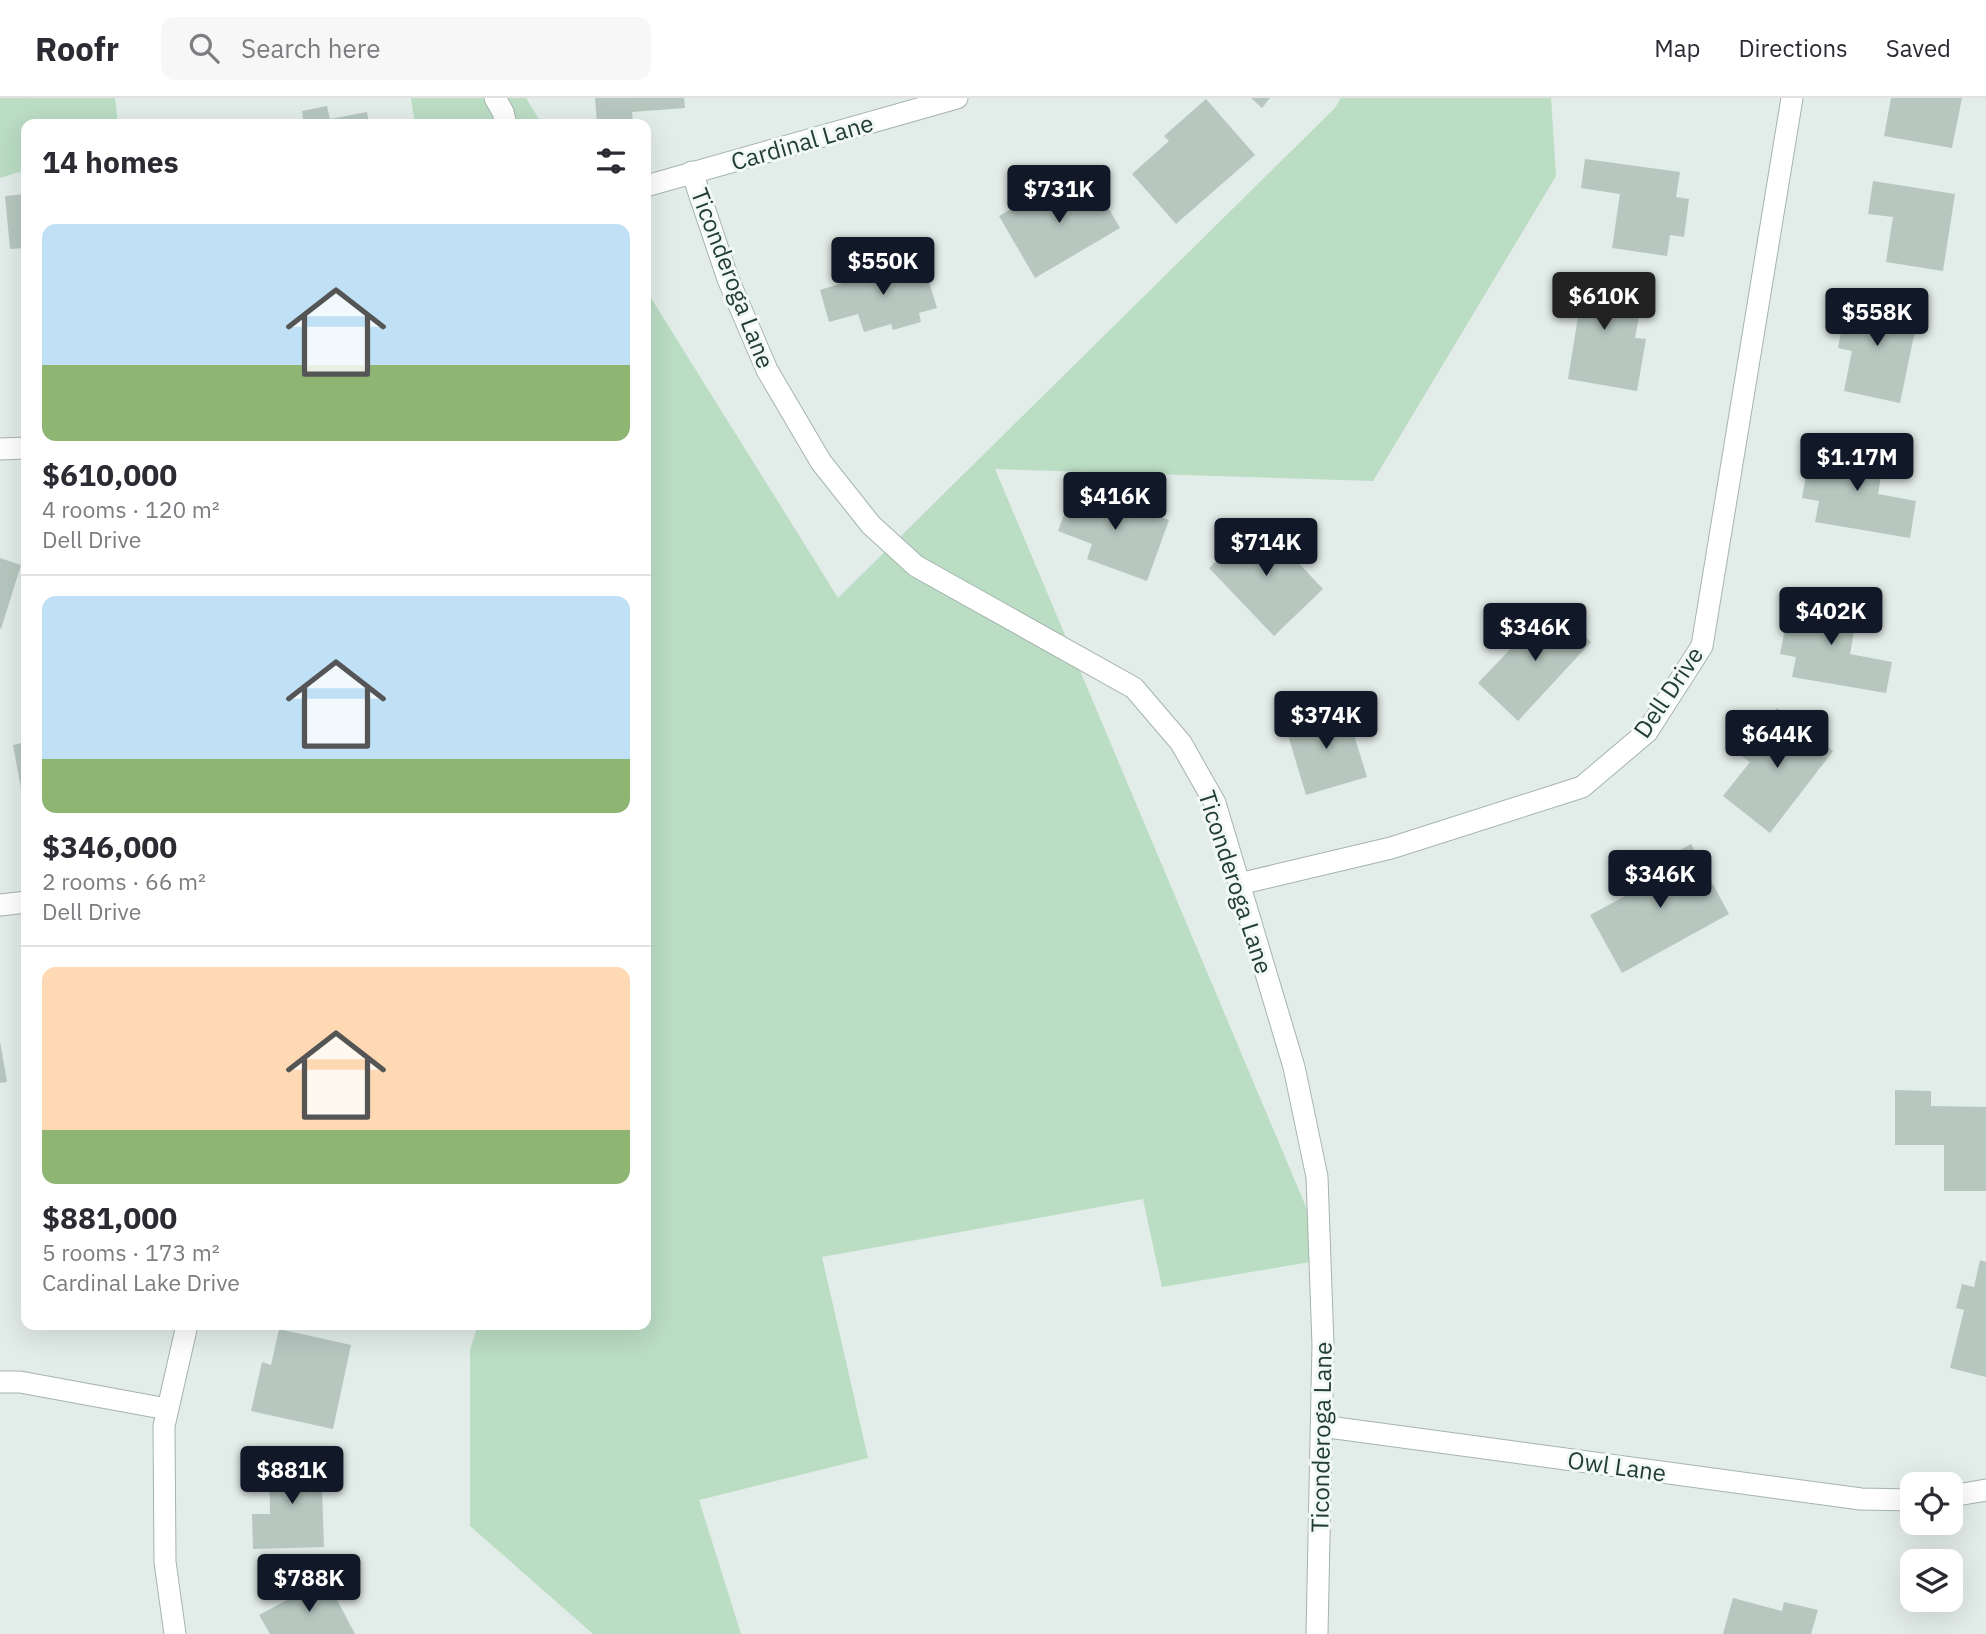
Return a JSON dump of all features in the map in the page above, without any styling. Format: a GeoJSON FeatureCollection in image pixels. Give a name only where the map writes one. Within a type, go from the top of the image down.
{"type":"FeatureCollection","features":[{"type":"Feature","properties":{"kind":"street"},"geometry":{"type":"LineString","coordinates":[[495,98],[505,119]]}},
{"type":"Feature","properties":{"kind":"street","name":"Cardinal Lane"},"geometry":{"type":"LineString","coordinates":[[651,185],[957,98]]}},
{"type":"Feature","properties":{"kind":"street","name":"Dell Drive"},"geometry":{"type":"LineString","coordinates":[[1240,884],[1391,848],[1582,787],[1647,732],[1702,646],[1792,98]]}},
{"type":"Feature","properties":{"kind":"street","name":"Ticonderoga Lane"},"geometry":{"type":"LineString","coordinates":[[692,173],[728,279],[767,370],[821,462],[870,525],[916,566],[1134,688],[1181,743],[1215,803],[1294,1067],[1317,1177],[1323,1345],[1317,1634]]}},
{"type":"Feature","properties":{"kind":"street"},"geometry":{"type":"LineString","coordinates":[[0,449],[21,447]]}},
{"type":"Feature","properties":{"kind":"street"},"geometry":{"type":"LineString","coordinates":[[0,905],[21,903]]}},
{"type":"Feature","properties":{"kind":"street"},"geometry":{"type":"LineString","coordinates":[[175,1634],[165,1562],[164,1426],[186,1330]]}},
{"type":"Feature","properties":{"kind":"street"},"geometry":{"type":"LineString","coordinates":[[0,1382],[20,1382],[167,1409]]}},
{"type":"Feature","properties":{"kind":"street","name":"Owl Lane"},"geometry":{"type":"LineString","coordinates":[[1321,1426],[1861,1499],[1900,1500]]}},
{"type":"Feature","properties":{"kind":"street"},"geometry":{"type":"LineString","coordinates":[[1963,1494],[1986,1490]]}},
{"type":"Feature","properties":{"kind":"green space"},"geometry":{"type":"Polygon","coordinates":[[[0,98],[115,98],[117,119],[21,119],[21,172],[0,178],[0,98]]]}},
{"type":"Feature","properties":{"kind":"green space"},"geometry":{"type":"Polygon","coordinates":[[[411,98],[526,98],[539,119],[414,119],[411,98]]]}},
{"type":"Feature","properties":{"kind":"green space"},"geometry":{"type":"Polygon","coordinates":[[[1341,98],[1551,98],[1556,176],[1373,481],[995,469],[1328,1259],[1162,1287],[1143,1199],[822,1257],[868,1458],[699,1500],[741,1634],[593,1634],[470,1526],[470,1350],[476,1330],[651,1330],[651,298],[838,598],[1335,108],[1341,98]]]}},
{"type":"Feature","properties":{"kind":"building"},"geometry":{"type":"Polygon","coordinates":[[[595,98],[684,98],[685,108],[632,112],[633,119],[597,119],[595,98]]]}},
{"type":"Feature","properties":{"kind":"building"},"geometry":{"type":"Polygon","coordinates":[[[1251,98],[1270,98],[1262,108],[1251,98]]]}},
{"type":"Feature","properties":{"kind":"building"},"geometry":{"type":"Polygon","coordinates":[[[1891,98],[1962,98],[1952,148],[1884,136],[1891,98]]]}},
{"type":"Feature","properties":{"kind":"building"},"geometry":{"type":"Polygon","coordinates":[[[1206,99],[1255,155],[1176,224],[1132,174],[1169,141],[1164,136],[1206,99]]]}},
{"type":"Feature","properties":{"kind":"building"},"geometry":{"type":"Polygon","coordinates":[[[327,106],[330,119],[303,119],[302,111],[327,106]]]}},
{"type":"Feature","properties":{"kind":"building"},"geometry":{"type":"Polygon","coordinates":[[[367,112],[368,119],[330,119],[367,112]]]}},
{"type":"Feature","properties":{"kind":"building"},"geometry":{"type":"Polygon","coordinates":[[[1585,159],[1680,172],[1676,197],[1689,199],[1684,237],[1670,235],[1667,256],[1612,248],[1620,194],[1581,188],[1585,159]]]}},
{"type":"Feature","properties":{"kind":"building"},"geometry":{"type":"Polygon","coordinates":[[[1089,174],[1120,228],[1035,278],[999,216],[1044,190],[1048,197],[1089,174]]]}},
{"type":"Feature","properties":{"kind":"building"},"geometry":{"type":"Polygon","coordinates":[[[1873,181],[1955,194],[1943,271],[1886,262],[1893,217],[1868,214],[1873,181]]]}},
{"type":"Feature","properties":{"kind":"building"},"geometry":{"type":"Polygon","coordinates":[[[21,194],[21,248],[10,249],[5,196],[21,194]]]}},
{"type":"Feature","properties":{"kind":"building"},"geometry":{"type":"Polygon","coordinates":[[[922,258],[937,308],[919,313],[921,322],[893,330],[891,324],[864,332],[858,314],[829,322],[820,290],[922,258]]]}},
{"type":"Feature","properties":{"kind":"building"},"geometry":{"type":"Polygon","coordinates":[[[1564,275],[1644,289],[1635,338],[1646,339],[1637,391],[1568,379],[1578,317],[1557,313],[1564,275]]]}},
{"type":"Feature","properties":{"kind":"building"},"geometry":{"type":"Polygon","coordinates":[[[1848,296],[1919,311],[1900,403],[1844,391],[1852,351],[1838,348],[1848,296]]]}},
{"type":"Feature","properties":{"kind":"building"},"geometry":{"type":"Polygon","coordinates":[[[1830,443],[1885,452],[1878,494],[1916,501],[1910,538],[1815,522],[1819,501],[1802,498],[1808,463],[1826,466],[1830,443]]]}},
{"type":"Feature","properties":{"kind":"building"},"geometry":{"type":"Polygon","coordinates":[[[1075,485],[1169,520],[1147,581],[1087,559],[1092,544],[1058,531],[1075,485]]]}},
{"type":"Feature","properties":{"kind":"building"},"geometry":{"type":"Polygon","coordinates":[[[1258,520],[1323,589],[1274,636],[1209,568],[1258,520]]]}},
{"type":"Feature","properties":{"kind":"building"},"geometry":{"type":"Polygon","coordinates":[[[0,558],[21,565],[1,629],[0,628],[0,558]]]}},
{"type":"Feature","properties":{"kind":"building"},"geometry":{"type":"Polygon","coordinates":[[[1805,594],[1859,604],[1850,654],[1892,662],[1886,693],[1792,677],[1796,657],[1780,654],[1787,618],[1800,621],[1805,594]]]}},
{"type":"Feature","properties":{"kind":"building"},"geometry":{"type":"Polygon","coordinates":[[[1552,605],[1591,642],[1518,721],[1478,683],[1552,605]]]}},
{"type":"Feature","properties":{"kind":"building"},"geometry":{"type":"Polygon","coordinates":[[[1345,706],[1367,777],[1306,795],[1285,725],[1345,706]]]}},
{"type":"Feature","properties":{"kind":"building"},"geometry":{"type":"Polygon","coordinates":[[[1777,708],[1833,751],[1770,833],[1723,796],[1750,762],[1740,755],[1777,708]]]}},
{"type":"Feature","properties":{"kind":"building"},"geometry":{"type":"Polygon","coordinates":[[[21,743],[21,789],[13,745],[21,743]]]}},
{"type":"Feature","properties":{"kind":"building"},"geometry":{"type":"Polygon","coordinates":[[[1691,844],[1729,914],[1622,973],[1590,915],[1642,887],[1635,875],[1691,844]]]}},
{"type":"Feature","properties":{"kind":"building"},"geometry":{"type":"Polygon","coordinates":[[[0,1041],[7,1082],[0,1083],[0,1041]]]}},
{"type":"Feature","properties":{"kind":"building"},"geometry":{"type":"Polygon","coordinates":[[[1895,1090],[1931,1091],[1931,1106],[1986,1107],[1986,1191],[1944,1191],[1944,1145],[1895,1145],[1895,1090]]]}},
{"type":"Feature","properties":{"kind":"building"},"geometry":{"type":"Polygon","coordinates":[[[1980,1260],[1986,1262],[1986,1377],[1950,1368],[1964,1310],[1956,1308],[1962,1284],[1974,1287],[1980,1260]]]}},
{"type":"Feature","properties":{"kind":"building"},"geometry":{"type":"Polygon","coordinates":[[[279,1330],[351,1345],[333,1429],[251,1411],[262,1362],[271,1365],[279,1330]]]}},
{"type":"Feature","properties":{"kind":"building"},"geometry":{"type":"Polygon","coordinates":[[[321,1457],[324,1547],[253,1549],[252,1514],[270,1514],[269,1458],[321,1457]]]}},
{"type":"Feature","properties":{"kind":"building"},"geometry":{"type":"Polygon","coordinates":[[[326,1579],[355,1634],[270,1634],[259,1615],[326,1579]]]}},
{"type":"Feature","properties":{"kind":"building"},"geometry":{"type":"Polygon","coordinates":[[[1733,1598],[1782,1611],[1784,1602],[1818,1610],[1811,1634],[1723,1634],[1733,1598]]]}}]}
